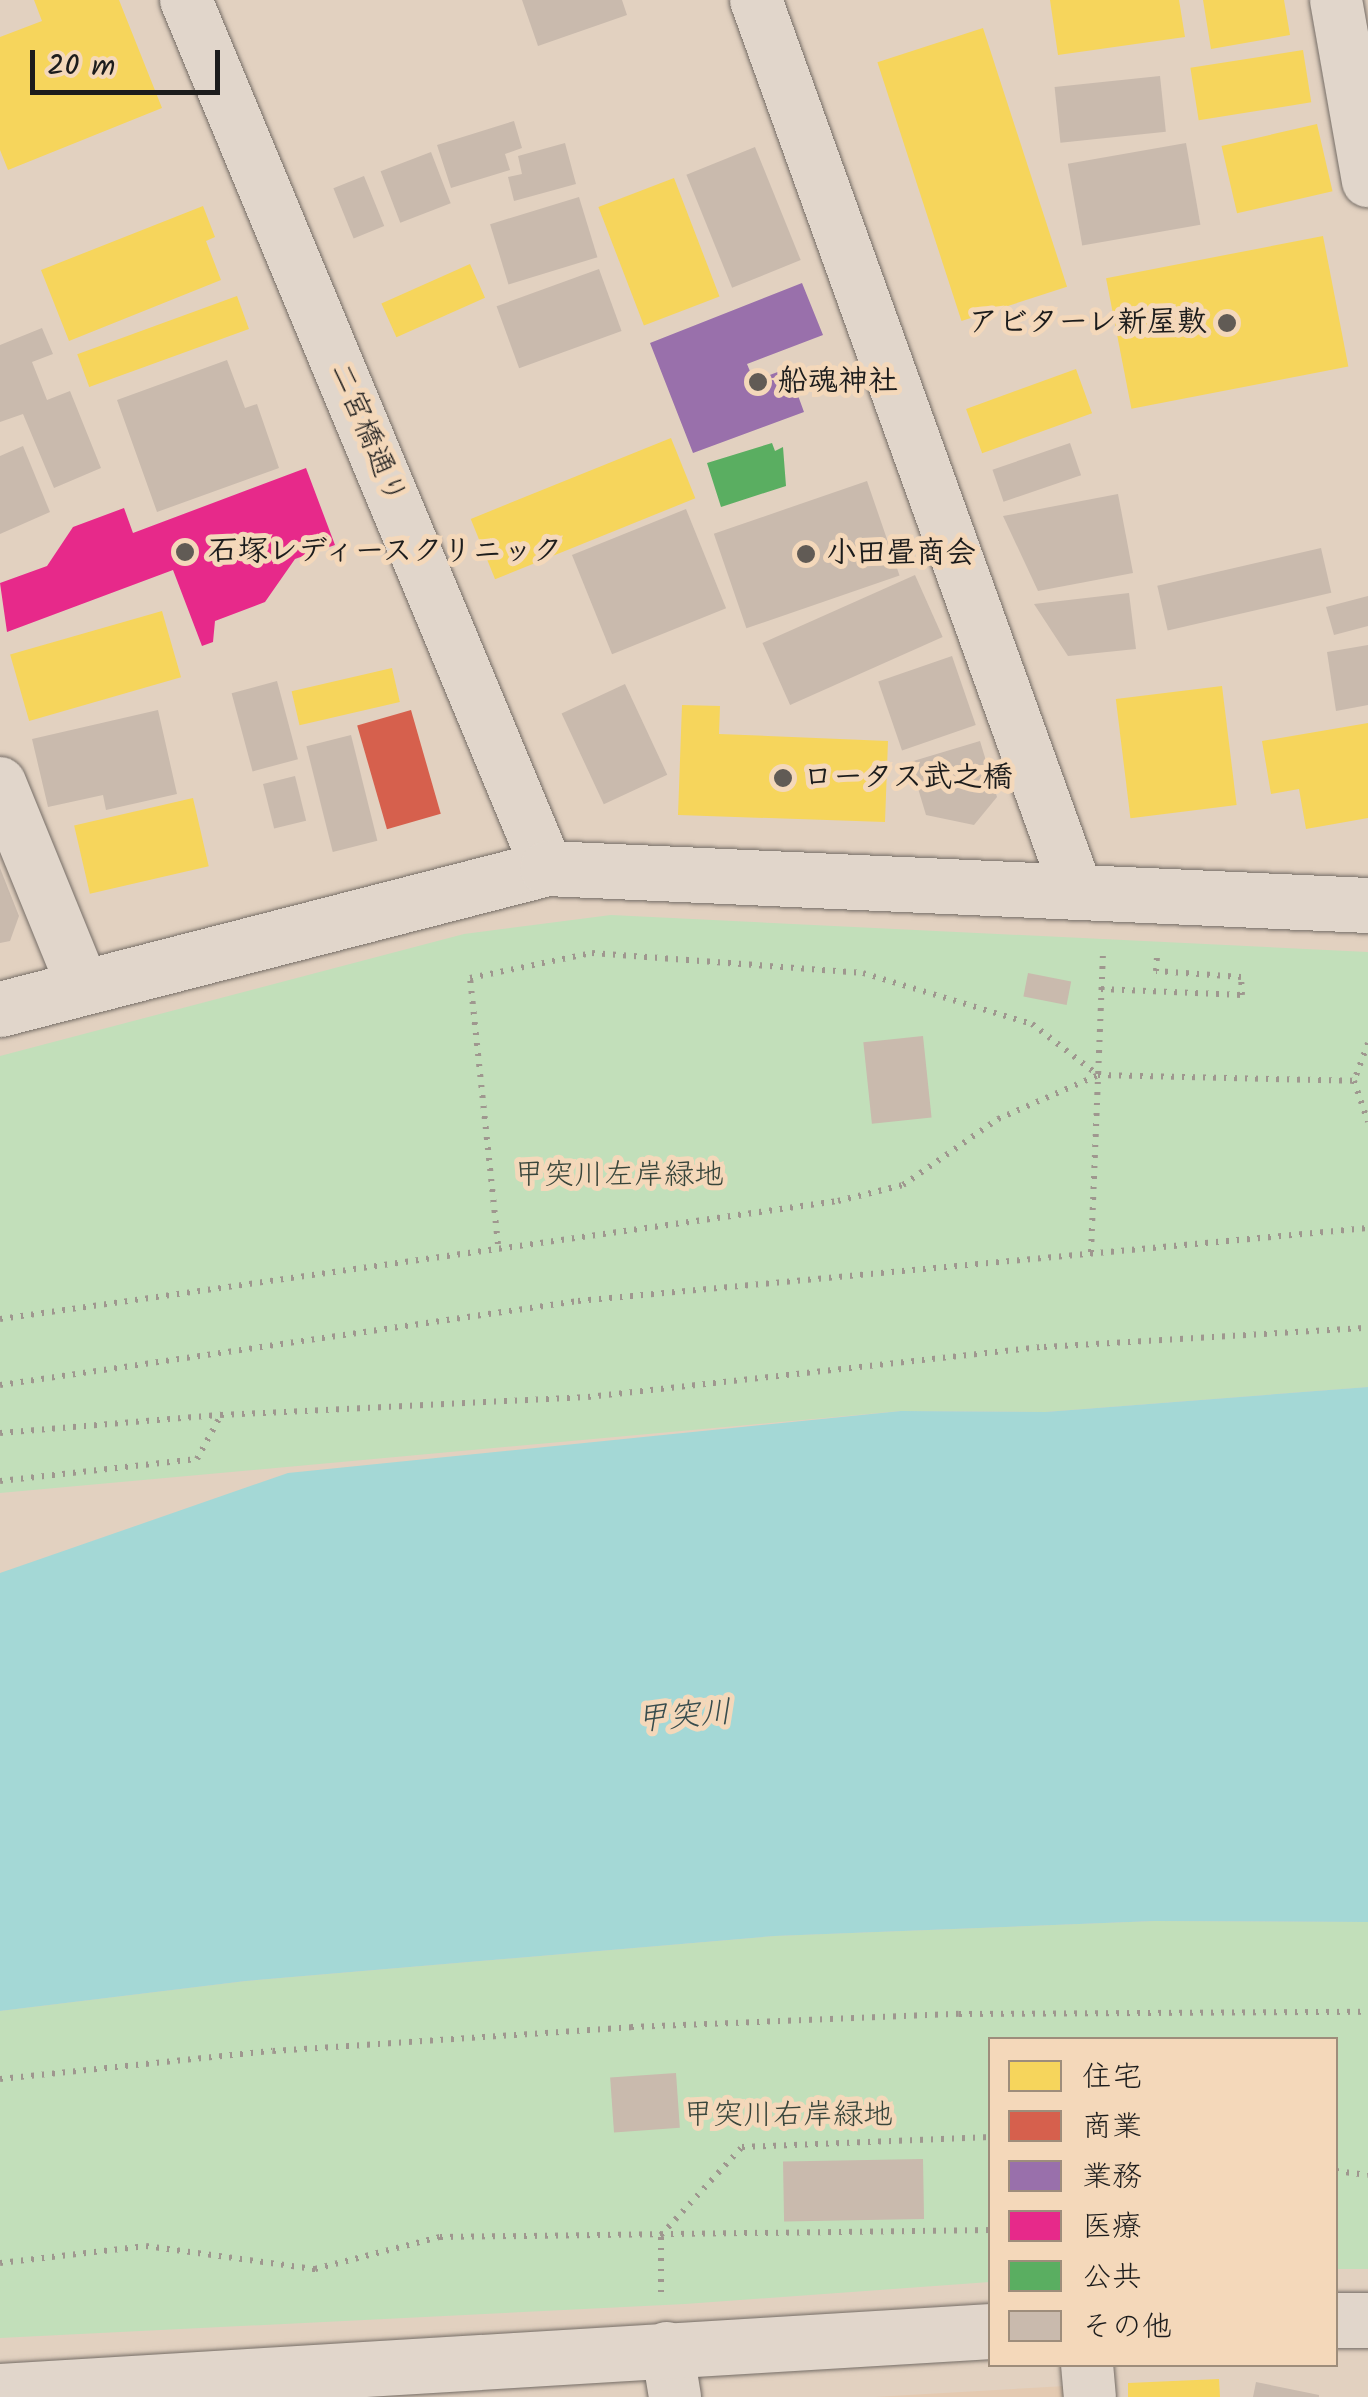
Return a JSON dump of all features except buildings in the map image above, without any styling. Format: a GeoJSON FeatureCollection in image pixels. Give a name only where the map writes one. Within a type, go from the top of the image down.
{"type":"FeatureCollection","features":[{"type":"Feature","properties":{"kind":"street","name":"二宮橋通り"},"geometry":{"type":"LineString","coordinates":[[186,0],[547,868]]}},
{"type":"Feature","properties":{"kind":"street"},"geometry":{"type":"LineString","coordinates":[[756,0],[1076,889]]}},
{"type":"Feature","properties":{"kind":"street"},"geometry":{"type":"LineString","coordinates":[[1336,0],[1368,181]]}},
{"type":"Feature","properties":{"kind":"street"},"geometry":{"type":"LineString","coordinates":[[0,784],[82,986]]}},
{"type":"Feature","properties":{"kind":"street"},"geometry":{"type":"LineString","coordinates":[[0,1009],[547,868],[1368,905]]}},
{"type":"Feature","properties":{"kind":"street"},"geometry":{"type":"LineString","coordinates":[[1338,2320],[1368,2320]]}},
{"type":"Feature","properties":{"kind":"street"},"geometry":{"type":"LineString","coordinates":[[0,2391],[671,2372],[988,2331]]}},
{"type":"Feature","properties":{"kind":"street"},"geometry":{"type":"LineString","coordinates":[[1087,2367],[1090,2397]]}},
{"type":"Feature","properties":{"kind":"path"},"geometry":{"type":"LineString","coordinates":[[1101,989],[1242,994],[1241,977],[1156,971],[1158,942]]}},
{"type":"Feature","properties":{"kind":"path"},"geometry":{"type":"LineString","coordinates":[[498,1244],[470,978],[592,953],[863,974],[1032,1024],[1098,1075]]}},
{"type":"Feature","properties":{"kind":"path"},"geometry":{"type":"LineString","coordinates":[[1091,1252],[1103,954]]}},
{"type":"Feature","properties":{"kind":"path"},"geometry":{"type":"LineString","coordinates":[[1368,1043],[1354,1081],[1368,1122]]}},
{"type":"Feature","properties":{"kind":"path"},"geometry":{"type":"LineString","coordinates":[[0,1319],[498,1244],[838,1201],[903,1185],[998,1118],[1098,1075],[1354,1081]]}},
{"type":"Feature","properties":{"kind":"path"},"geometry":{"type":"LineString","coordinates":[[0,1385],[578,1301],[1368,1228]]}},
{"type":"Feature","properties":{"kind":"path"},"geometry":{"type":"LineString","coordinates":[[0,1433],[221,1415],[588,1397],[1044,1347],[1368,1328]]}},
{"type":"Feature","properties":{"kind":"path"},"geometry":{"type":"LineString","coordinates":[[0,1481],[197,1459],[221,1415]]}},
{"type":"Feature","properties":{"kind":"path"},"geometry":{"type":"LineString","coordinates":[[0,2078],[273,2052],[651,2026],[960,2014],[1368,2012]]}},
{"type":"Feature","properties":{"kind":"path"},"geometry":{"type":"LineString","coordinates":[[660,2278],[661,2235],[742,2147],[988,2137]]}},
{"type":"Feature","properties":{"kind":"path"},"geometry":{"type":"LineString","coordinates":[[1338,2171],[1368,2176]]}},
{"type":"Feature","properties":{"kind":"path"},"geometry":{"type":"LineString","coordinates":[[0,2264],[146,2246],[315,2269],[440,2238],[988,2230]]}},
{"type":"Feature","properties":{"kind":"shaded area"},"geometry":{"type":"Polygon","coordinates":[[[1066,2386],[1067,2397],[874,2397],[1066,2386]]]}},
{"type":"Feature","properties":{"kind":"green space","name":"甲突川左岸緑地"},"geometry":{"type":"Polygon","coordinates":[[[611,915],[1368,952],[1368,1387],[1045,1412],[901,1411],[0,1493],[0,1056],[464,934],[611,915]]]}},
{"type":"Feature","properties":{"kind":"green space","name":"甲突川右岸緑地"},"geometry":{"type":"Polygon","coordinates":[[[1155,1921],[1368,1922],[1368,2269],[1338,2269],[1338,2037],[988,2037],[988,2282],[685,2304],[0,2338],[0,2011],[246,1981],[775,1936],[1155,1921]]]}},
{"type":"Feature","properties":{"kind":"water","name":"甲突川"},"geometry":{"type":"Polygon","coordinates":[[[1368,1387],[1368,1922],[1155,1921],[775,1936],[246,1981],[0,2011],[0,1573],[288,1473],[901,1411],[1045,1412],[1368,1387]]]}},
{"type":"Feature","properties":{"kind":"place","name":"アビターレ新屋敷"},"geometry":{"type":"Point","coordinates":[1227,323]}},
{"type":"Feature","properties":{"kind":"place","name":"船魂神社"},"geometry":{"type":"Point","coordinates":[758,382]}},
{"type":"Feature","properties":{"kind":"place","name":"石塚レディースクリニック"},"geometry":{"type":"Point","coordinates":[185,552]}},
{"type":"Feature","properties":{"kind":"place","name":"小田畳商会"},"geometry":{"type":"Point","coordinates":[806,554]}},
{"type":"Feature","properties":{"kind":"place","name":"ロータス武之橋"},"geometry":{"type":"Point","coordinates":[783,778]}}]}
